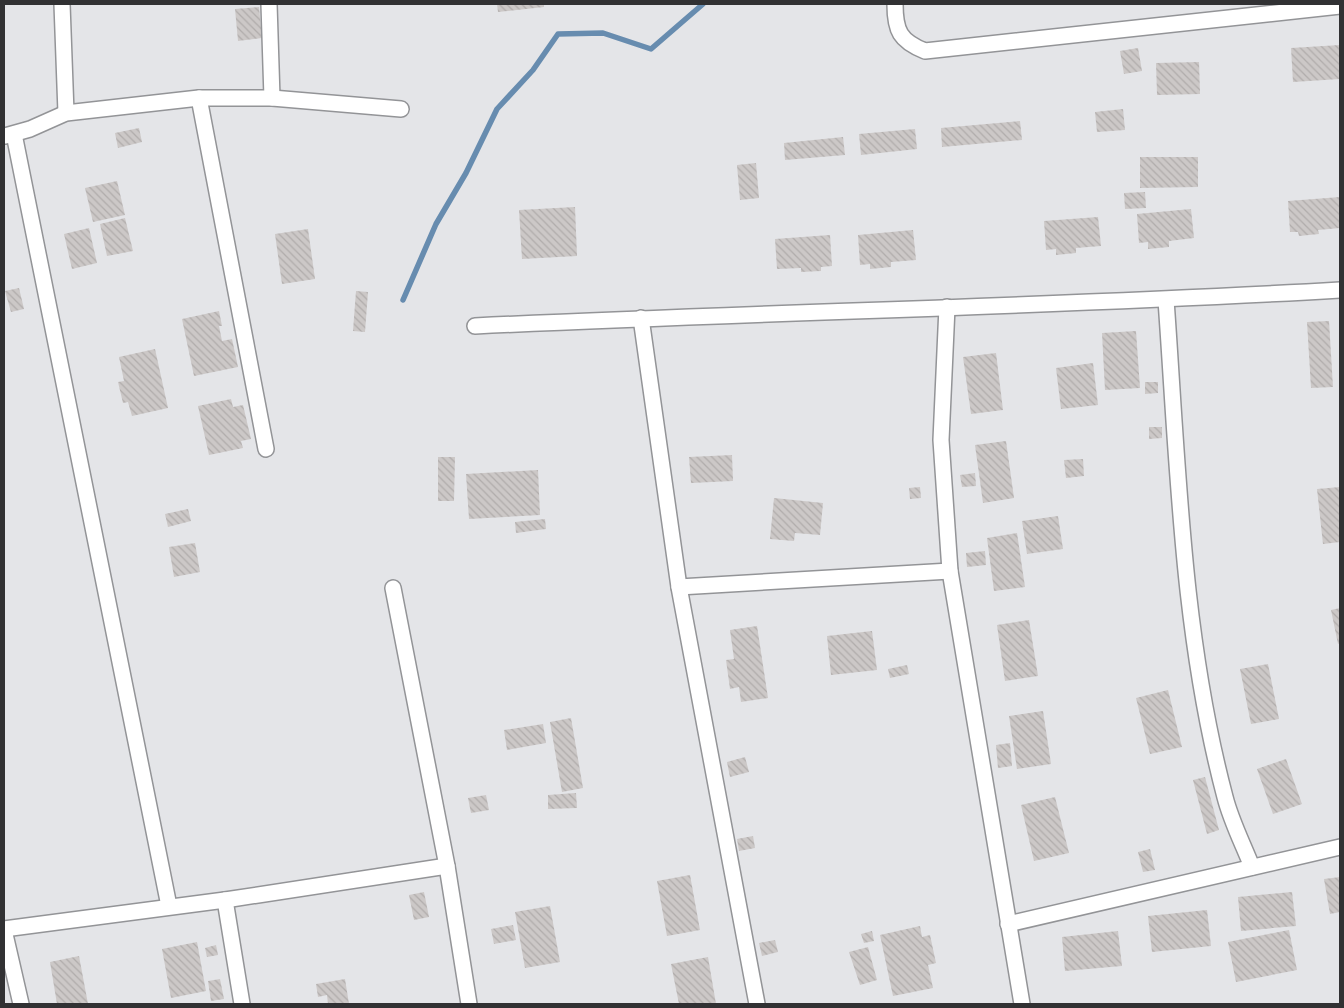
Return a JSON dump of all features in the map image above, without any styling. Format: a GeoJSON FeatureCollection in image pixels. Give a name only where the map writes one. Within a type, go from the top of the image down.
{"type":"FeatureCollection","features":[{"type":"Feature","properties":{"kind":"street"},"geometry":{"type":"LineString","coordinates":[[62,4],[66,113]]}},
{"type":"Feature","properties":{"kind":"street"},"geometry":{"type":"LineString","coordinates":[[270,4],[272,98]]}},
{"type":"Feature","properties":{"kind":"street"},"geometry":{"type":"LineString","coordinates":[[895,4],[897,27],[907,43],[925,51],[1340,6]]}},
{"type":"Feature","properties":{"kind":"street"},"geometry":{"type":"LineString","coordinates":[[199,98],[266,449]]}},
{"type":"Feature","properties":{"kind":"street"},"geometry":{"type":"LineString","coordinates":[[169,906],[9,135],[66,113],[199,98],[272,98],[401,109]]}},
{"type":"Feature","properties":{"kind":"street"},"geometry":{"type":"LineString","coordinates":[[475,326],[641,318],[1166,300],[1340,290]]}},
{"type":"Feature","properties":{"kind":"street"},"geometry":{"type":"LineString","coordinates":[[1166,300],[1185,576],[1207,722],[1225,799],[1252,868]]}},
{"type":"Feature","properties":{"kind":"street"},"geometry":{"type":"LineString","coordinates":[[948,308],[941,440],[950,571],[1022,1004]]}},
{"type":"Feature","properties":{"kind":"street"},"geometry":{"type":"LineString","coordinates":[[641,318],[679,587],[757,1004]]}},
{"type":"Feature","properties":{"kind":"street"},"geometry":{"type":"LineString","coordinates":[[679,587],[950,571]]}},
{"type":"Feature","properties":{"kind":"street"},"geometry":{"type":"LineString","coordinates":[[393,588],[446,866],[469,1004]]}},
{"type":"Feature","properties":{"kind":"street"},"geometry":{"type":"LineString","coordinates":[[1008,924],[1340,847]]}},
{"type":"Feature","properties":{"kind":"street"},"geometry":{"type":"LineString","coordinates":[[21,1004],[4,929],[225,900],[446,866]]}},
{"type":"Feature","properties":{"kind":"street"},"geometry":{"type":"LineString","coordinates":[[225,900],[242,1004]]}},
{"type":"Feature","properties":{"kind":"building"},"geometry":{"type":"Polygon","coordinates":[[[497,4],[544,4],[544,7],[498,12],[497,4]]]}},
{"type":"Feature","properties":{"kind":"building"},"geometry":{"type":"Polygon","coordinates":[[[259,7],[262,38],[238,41],[235,9],[259,7]]]}},
{"type":"Feature","properties":{"kind":"building"},"geometry":{"type":"Polygon","coordinates":[[[1340,45],[1340,79],[1293,82],[1291,48],[1340,45]]]}},
{"type":"Feature","properties":{"kind":"building"},"geometry":{"type":"Polygon","coordinates":[[[1138,48],[1142,71],[1124,74],[1120,51],[1138,48]]]}},
{"type":"Feature","properties":{"kind":"building"},"geometry":{"type":"Polygon","coordinates":[[[1199,62],[1200,94],[1157,95],[1156,63],[1199,62]]]}},
{"type":"Feature","properties":{"kind":"building"},"geometry":{"type":"Polygon","coordinates":[[[1123,109],[1125,130],[1097,132],[1095,112],[1123,109]]]}},
{"type":"Feature","properties":{"kind":"building"},"geometry":{"type":"Polygon","coordinates":[[[1020,121],[1022,140],[942,147],[941,128],[1020,121]]]}},
{"type":"Feature","properties":{"kind":"building"},"geometry":{"type":"Polygon","coordinates":[[[139,128],[142,142],[118,148],[115,133],[139,128]]]}},
{"type":"Feature","properties":{"kind":"building"},"geometry":{"type":"Polygon","coordinates":[[[915,129],[917,149],[861,155],[859,134],[915,129]]]}},
{"type":"Feature","properties":{"kind":"building"},"geometry":{"type":"Polygon","coordinates":[[[843,137],[845,155],[785,160],[784,143],[843,137]]]}},
{"type":"Feature","properties":{"kind":"building"},"geometry":{"type":"Polygon","coordinates":[[[1140,157],[1198,157],[1198,187],[1140,188],[1140,157]]]}},
{"type":"Feature","properties":{"kind":"building"},"geometry":{"type":"Polygon","coordinates":[[[756,163],[759,198],[740,200],[737,165],[756,163]]]}},
{"type":"Feature","properties":{"kind":"building"},"geometry":{"type":"Polygon","coordinates":[[[117,181],[125,215],[93,222],[85,188],[117,181]]]}},
{"type":"Feature","properties":{"kind":"building"},"geometry":{"type":"Polygon","coordinates":[[[1145,192],[1146,208],[1125,209],[1124,193],[1145,192]]]}},
{"type":"Feature","properties":{"kind":"building"},"geometry":{"type":"Polygon","coordinates":[[[1340,197],[1340,228],[1318,230],[1319,234],[1299,236],[1298,232],[1290,232],[1288,201],[1340,197]]]}},
{"type":"Feature","properties":{"kind":"building"},"geometry":{"type":"Polygon","coordinates":[[[575,207],[577,256],[522,259],[519,210],[575,207]]]}},
{"type":"Feature","properties":{"kind":"building"},"geometry":{"type":"Polygon","coordinates":[[[1191,209],[1194,238],[1169,241],[1169,247],[1148,249],[1148,242],[1139,243],[1137,214],[1191,209]]]}},
{"type":"Feature","properties":{"kind":"building"},"geometry":{"type":"Polygon","coordinates":[[[1098,217],[1101,246],[1076,248],[1076,253],[1056,255],[1056,249],[1046,250],[1044,221],[1098,217]]]}},
{"type":"Feature","properties":{"kind":"building"},"geometry":{"type":"Polygon","coordinates":[[[125,218],[133,251],[107,256],[100,224],[125,218]]]}},
{"type":"Feature","properties":{"kind":"building"},"geometry":{"type":"Polygon","coordinates":[[[89,228],[97,263],[72,269],[64,234],[89,228]]]}},
{"type":"Feature","properties":{"kind":"building"},"geometry":{"type":"Polygon","coordinates":[[[308,229],[315,279],[282,284],[275,234],[308,229]]]}},
{"type":"Feature","properties":{"kind":"building"},"geometry":{"type":"Polygon","coordinates":[[[913,230],[916,260],[891,262],[891,267],[870,269],[870,264],[860,265],[858,235],[913,230]]]}},
{"type":"Feature","properties":{"kind":"building"},"geometry":{"type":"Polygon","coordinates":[[[830,235],[832,266],[821,267],[821,271],[801,272],[801,268],[777,269],[775,239],[830,235]]]}},
{"type":"Feature","properties":{"kind":"building"},"geometry":{"type":"Polygon","coordinates":[[[19,288],[24,309],[11,312],[5,291],[19,288]]]}},
{"type":"Feature","properties":{"kind":"building"},"geometry":{"type":"Polygon","coordinates":[[[356,291],[368,292],[365,332],[353,331],[356,291]]]}},
{"type":"Feature","properties":{"kind":"building"},"geometry":{"type":"Polygon","coordinates":[[[219,311],[222,341],[232,339],[238,367],[194,376],[182,319],[219,311]]]}},
{"type":"Feature","properties":{"kind":"building"},"geometry":{"type":"Polygon","coordinates":[[[1329,321],[1333,387],[1311,388],[1307,322],[1329,321]]]}},
{"type":"Feature","properties":{"kind":"building"},"geometry":{"type":"Polygon","coordinates":[[[1136,331],[1140,388],[1105,390],[1102,333],[1136,331]]]}},
{"type":"Feature","properties":{"kind":"building"},"geometry":{"type":"Polygon","coordinates":[[[155,349],[168,408],[132,416],[128,402],[123,403],[118,382],[124,381],[119,357],[155,349]]]}},
{"type":"Feature","properties":{"kind":"building"},"geometry":{"type":"Polygon","coordinates":[[[996,353],[1003,410],[971,414],[963,357],[996,353]]]}},
{"type":"Feature","properties":{"kind":"building"},"geometry":{"type":"Polygon","coordinates":[[[1093,363],[1098,405],[1061,409],[1056,368],[1093,363]]]}},
{"type":"Feature","properties":{"kind":"building"},"geometry":{"type":"Polygon","coordinates":[[[1145,382],[1158,382],[1158,393],[1145,394],[1145,382]]]}},
{"type":"Feature","properties":{"kind":"building"},"geometry":{"type":"Polygon","coordinates":[[[231,399],[233,407],[243,405],[251,439],[241,441],[243,448],[209,455],[198,406],[231,399]]]}},
{"type":"Feature","properties":{"kind":"building"},"geometry":{"type":"Polygon","coordinates":[[[1149,427],[1162,427],[1162,438],[1149,439],[1149,427]]]}},
{"type":"Feature","properties":{"kind":"building"},"geometry":{"type":"Polygon","coordinates":[[[1006,441],[1014,498],[983,503],[975,445],[1006,441]]]}},
{"type":"Feature","properties":{"kind":"building"},"geometry":{"type":"Polygon","coordinates":[[[732,455],[733,481],[691,483],[689,457],[732,455]]]}},
{"type":"Feature","properties":{"kind":"building"},"geometry":{"type":"Polygon","coordinates":[[[438,457],[455,457],[454,501],[438,501],[438,457]]]}},
{"type":"Feature","properties":{"kind":"building"},"geometry":{"type":"Polygon","coordinates":[[[1083,459],[1084,476],[1066,478],[1064,460],[1083,459]]]}},
{"type":"Feature","properties":{"kind":"building"},"geometry":{"type":"Polygon","coordinates":[[[538,470],[540,515],[469,519],[466,474],[538,470]]]}},
{"type":"Feature","properties":{"kind":"building"},"geometry":{"type":"Polygon","coordinates":[[[975,473],[976,486],[962,487],[960,475],[975,473]]]}},
{"type":"Feature","properties":{"kind":"building"},"geometry":{"type":"Polygon","coordinates":[[[920,487],[921,498],[910,499],[909,488],[920,487]]]}},
{"type":"Feature","properties":{"kind":"building"},"geometry":{"type":"Polygon","coordinates":[[[1340,487],[1340,542],[1323,544],[1317,489],[1340,487]]]}},
{"type":"Feature","properties":{"kind":"building"},"geometry":{"type":"Polygon","coordinates":[[[774,498],[823,503],[820,535],[795,533],[794,541],[770,539],[774,498]]]}},
{"type":"Feature","properties":{"kind":"building"},"geometry":{"type":"Polygon","coordinates":[[[188,509],[191,521],[168,527],[165,514],[188,509]]]}},
{"type":"Feature","properties":{"kind":"building"},"geometry":{"type":"Polygon","coordinates":[[[1058,516],[1063,549],[1027,554],[1022,521],[1058,516]]]}},
{"type":"Feature","properties":{"kind":"building"},"geometry":{"type":"Polygon","coordinates":[[[545,519],[546,529],[516,533],[515,522],[545,519]]]}},
{"type":"Feature","properties":{"kind":"building"},"geometry":{"type":"Polygon","coordinates":[[[1017,533],[1025,587],[994,591],[987,538],[1017,533]]]}},
{"type":"Feature","properties":{"kind":"building"},"geometry":{"type":"Polygon","coordinates":[[[195,543],[200,572],[174,577],[169,547],[195,543]]]}},
{"type":"Feature","properties":{"kind":"building"},"geometry":{"type":"Polygon","coordinates":[[[985,551],[986,565],[967,567],[966,553],[985,551]]]}},
{"type":"Feature","properties":{"kind":"building"},"geometry":{"type":"Polygon","coordinates":[[[1340,608],[1340,643],[1338,644],[1331,610],[1340,608]]]}},
{"type":"Feature","properties":{"kind":"building"},"geometry":{"type":"Polygon","coordinates":[[[1029,620],[1038,676],[1005,681],[997,625],[1029,620]]]}},
{"type":"Feature","properties":{"kind":"building"},"geometry":{"type":"Polygon","coordinates":[[[757,626],[768,698],[741,702],[739,687],[730,689],[726,660],[734,659],[730,630],[757,626]]]}},
{"type":"Feature","properties":{"kind":"building"},"geometry":{"type":"Polygon","coordinates":[[[872,631],[877,670],[831,675],[827,636],[872,631]]]}},
{"type":"Feature","properties":{"kind":"building"},"geometry":{"type":"Polygon","coordinates":[[[1268,664],[1279,719],[1251,724],[1240,669],[1268,664]]]}},
{"type":"Feature","properties":{"kind":"building"},"geometry":{"type":"Polygon","coordinates":[[[907,665],[909,674],[890,678],[888,669],[907,665]]]}},
{"type":"Feature","properties":{"kind":"building"},"geometry":{"type":"Polygon","coordinates":[[[1168,690],[1182,747],[1150,754],[1136,698],[1168,690]]]}},
{"type":"Feature","properties":{"kind":"building"},"geometry":{"type":"Polygon","coordinates":[[[1043,711],[1051,764],[1017,769],[1009,716],[1043,711]]]}},
{"type":"Feature","properties":{"kind":"building"},"geometry":{"type":"Polygon","coordinates":[[[571,718],[583,788],[562,792],[550,722],[571,718]]]}},
{"type":"Feature","properties":{"kind":"building"},"geometry":{"type":"Polygon","coordinates":[[[543,724],[546,743],[507,750],[504,730],[543,724]]]}},
{"type":"Feature","properties":{"kind":"building"},"geometry":{"type":"Polygon","coordinates":[[[1010,743],[1012,766],[998,768],[996,745],[1010,743]]]}},
{"type":"Feature","properties":{"kind":"building"},"geometry":{"type":"Polygon","coordinates":[[[745,757],[749,772],[730,777],[727,762],[745,757]]]}},
{"type":"Feature","properties":{"kind":"building"},"geometry":{"type":"Polygon","coordinates":[[[1286,759],[1302,804],[1273,814],[1257,769],[1286,759]]]}},
{"type":"Feature","properties":{"kind":"building"},"geometry":{"type":"Polygon","coordinates":[[[1205,777],[1219,830],[1207,834],[1193,780],[1205,777]]]}},
{"type":"Feature","properties":{"kind":"building"},"geometry":{"type":"Polygon","coordinates":[[[576,793],[577,808],[548,809],[548,795],[576,793]]]}},
{"type":"Feature","properties":{"kind":"building"},"geometry":{"type":"Polygon","coordinates":[[[486,795],[489,810],[471,813],[468,798],[486,795]]]}},
{"type":"Feature","properties":{"kind":"building"},"geometry":{"type":"Polygon","coordinates":[[[1055,797],[1069,853],[1034,861],[1021,805],[1055,797]]]}},
{"type":"Feature","properties":{"kind":"building"},"geometry":{"type":"Polygon","coordinates":[[[753,836],[755,848],[739,851],[737,839],[753,836]]]}},
{"type":"Feature","properties":{"kind":"building"},"geometry":{"type":"Polygon","coordinates":[[[1150,849],[1155,870],[1143,872],[1138,852],[1150,849]]]}},
{"type":"Feature","properties":{"kind":"building"},"geometry":{"type":"Polygon","coordinates":[[[690,875],[700,930],[667,936],[657,881],[690,875]]]}},
{"type":"Feature","properties":{"kind":"building"},"geometry":{"type":"Polygon","coordinates":[[[1340,877],[1340,912],[1330,914],[1324,879],[1340,877]]]}},
{"type":"Feature","properties":{"kind":"building"},"geometry":{"type":"Polygon","coordinates":[[[424,892],[429,917],[414,920],[409,895],[424,892]]]}},
{"type":"Feature","properties":{"kind":"building"},"geometry":{"type":"Polygon","coordinates":[[[1292,892],[1296,926],[1241,931],[1238,897],[1292,892]]]}},
{"type":"Feature","properties":{"kind":"building"},"geometry":{"type":"Polygon","coordinates":[[[550,906],[560,962],[525,968],[515,912],[550,906]]]}},
{"type":"Feature","properties":{"kind":"building"},"geometry":{"type":"Polygon","coordinates":[[[1207,910],[1211,946],[1152,952],[1148,916],[1207,910]]]}},
{"type":"Feature","properties":{"kind":"building"},"geometry":{"type":"Polygon","coordinates":[[[513,925],[516,940],[494,944],[491,929],[513,925]]]}},
{"type":"Feature","properties":{"kind":"building"},"geometry":{"type":"Polygon","coordinates":[[[920,926],[922,937],[930,935],[936,963],[928,965],[933,988],[893,996],[880,935],[920,926]]]}},
{"type":"Feature","properties":{"kind":"building"},"geometry":{"type":"Polygon","coordinates":[[[1289,930],[1297,970],[1236,982],[1228,942],[1289,930]]]}},
{"type":"Feature","properties":{"kind":"building"},"geometry":{"type":"Polygon","coordinates":[[[872,931],[874,941],[864,943],[861,934],[872,931]]]}},
{"type":"Feature","properties":{"kind":"building"},"geometry":{"type":"Polygon","coordinates":[[[1118,931],[1122,966],[1065,971],[1062,937],[1118,931]]]}},
{"type":"Feature","properties":{"kind":"building"},"geometry":{"type":"Polygon","coordinates":[[[775,940],[778,952],[762,956],[759,943],[775,940]]]}},
{"type":"Feature","properties":{"kind":"building"},"geometry":{"type":"Polygon","coordinates":[[[197,942],[206,991],[171,998],[162,949],[197,942]]]}},
{"type":"Feature","properties":{"kind":"building"},"geometry":{"type":"Polygon","coordinates":[[[216,945],[218,955],[207,957],[205,948],[216,945]]]}},
{"type":"Feature","properties":{"kind":"building"},"geometry":{"type":"Polygon","coordinates":[[[868,947],[877,980],[860,985],[849,952],[868,947]]]}},
{"type":"Feature","properties":{"kind":"building"},"geometry":{"type":"Polygon","coordinates":[[[79,956],[88,1004],[57,1004],[50,962],[79,956]]]}},
{"type":"Feature","properties":{"kind":"building"},"geometry":{"type":"Polygon","coordinates":[[[708,957],[716,1004],[679,1004],[671,964],[708,957]]]}},
{"type":"Feature","properties":{"kind":"building"},"geometry":{"type":"Polygon","coordinates":[[[220,979],[224,999],[211,1001],[208,981],[220,979]]]}},
{"type":"Feature","properties":{"kind":"building"},"geometry":{"type":"Polygon","coordinates":[[[345,979],[349,1004],[328,1004],[327,995],[318,997],[316,984],[345,979]]]}},
{"type":"Feature","properties":{"kind":"waterway"},"geometry":{"type":"LineString","coordinates":[[403,300],[436,224],[466,173],[497,109],[533,70],[558,34],[603,33],[651,49],[703,4]]}}]}
